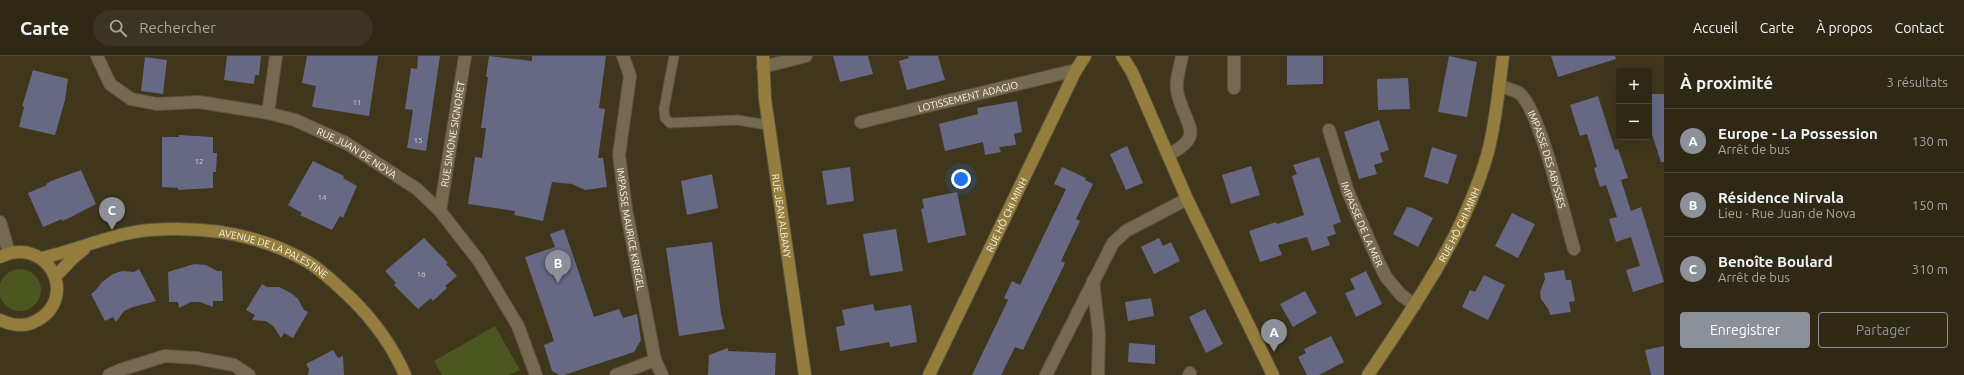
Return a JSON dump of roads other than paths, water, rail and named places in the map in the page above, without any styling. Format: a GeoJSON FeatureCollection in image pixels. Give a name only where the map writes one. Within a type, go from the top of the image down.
{"type":"FeatureCollection","features":[{"type":"Feature","properties":{"kind":"street","name":"RUE JUAN DE NOVA"},"geometry":{"type":"LineString","coordinates":[[97,56],[110,84],[131,99],[157,104],[199,102],[268,113],[295,120],[346,143],[417,189],[440,211],[479,261],[518,326],[536,375]]}},
{"type":"Feature","properties":{"kind":"street"},"geometry":{"type":"LineString","coordinates":[[268,113],[276,56]]}},
{"type":"Feature","properties":{"kind":"street","name":"RUE SIMONE SIGNORET"},"geometry":{"type":"LineString","coordinates":[[440,211],[465,56]]}},
{"type":"Feature","properties":{"kind":"street","name":"IMPASSE MAURICE KRIEGEL"},"geometry":{"type":"LineString","coordinates":[[623,56],[630,76],[619,155],[626,209],[655,360],[662,375]]}},
{"type":"Feature","properties":{"kind":"street"},"geometry":{"type":"LineString","coordinates":[[763,62],[806,56]]}},
{"type":"Feature","properties":{"kind":"street","name":"RUE HÔ CHI MINH"},"geometry":{"type":"LineString","coordinates":[[929,375],[1076,70],[1085,56]]}},
{"type":"Feature","properties":{"kind":"street"},"geometry":{"type":"LineString","coordinates":[[1122,56],[1132,72],[1187,199],[1273,375]]}},
{"type":"Feature","properties":{"kind":"street"},"geometry":{"type":"LineString","coordinates":[[1168,155],[1186,144],[1191,137],[1190,126],[1178,96],[1176,86],[1182,56]]}},
{"type":"Feature","properties":{"kind":"street"},"geometry":{"type":"LineString","coordinates":[[1234,56],[1234,88]]}},
{"type":"Feature","properties":{"kind":"street","name":"RUE HÔ CHI MINH"},"geometry":{"type":"LineString","coordinates":[[1368,375],[1415,305],[1458,231],[1474,193],[1488,151],[1503,56]]}},
{"type":"Feature","properties":{"kind":"street","name":"RUE JEAN ALBANY"},"geometry":{"type":"LineString","coordinates":[[763,62],[768,125],[805,375]]}},
{"type":"Feature","properties":{"kind":"street","name":"LOTISSEMENT ADAGIO"},"geometry":{"type":"LineString","coordinates":[[861,122],[1076,70]]}},
{"type":"Feature","properties":{"kind":"street","name":"IMPASSE DES ABYSSES"},"geometry":{"type":"LineString","coordinates":[[1499,86],[1520,93],[1540,128],[1574,249]]}},
{"type":"Feature","properties":{"kind":"street","name":"IMPASSE DE LA MER"},"geometry":{"type":"LineString","coordinates":[[1329,130],[1348,192],[1379,263],[1386,277],[1401,295],[1415,305]]}},
{"type":"Feature","properties":{"kind":"street"},"geometry":{"type":"LineString","coordinates":[[1046,375],[1113,243],[1122,235],[1187,199]]}},
{"type":"Feature","properties":{"kind":"street"},"geometry":{"type":"LineString","coordinates":[[0,222],[4,255],[22,251],[42,258],[51,268],[55,277],[57,288],[55,299],[50,310],[42,318],[21,326],[0,320]]}},
{"type":"Feature","properties":{"kind":"street","name":"AVENUE DE LA PALESTINE"},"geometry":{"type":"LineString","coordinates":[[42,258],[93,242],[149,230],[205,229],[243,236],[281,248],[308,262],[333,281],[367,314],[389,342],[405,375]]}},
{"type":"Feature","properties":{"kind":"street","name":"AVENUE DE LA PALESTINE"},"geometry":{"type":"LineString","coordinates":[[55,277],[73,258],[93,242]]}},
{"type":"Feature","properties":{"kind":"street"},"geometry":{"type":"LineString","coordinates":[[1093,281],[1099,333],[1098,375]]}},
{"type":"Feature","properties":{"kind":"street"},"geometry":{"type":"LineString","coordinates":[[109,375],[120,370],[165,356],[196,358],[234,364],[249,375]]}},
{"type":"Feature","properties":{"kind":"street"},"geometry":{"type":"LineString","coordinates":[[616,375],[655,360]]}},
{"type":"Feature","properties":{"kind":"lane"},"geometry":{"type":"LineString","coordinates":[[674,56],[664,109],[665,118],[670,122],[737,120],[768,125]]}},
{"type":"Feature","properties":{"kind":"place","name":"Benoîte Boulard"},"geometry":{"type":"Point","coordinates":[112,230]}},
{"type":"Feature","properties":{"kind":"place","name":"Résidence Nirvala"},"geometry":{"type":"Point","coordinates":[558,283]}},
{"type":"Feature","properties":{"kind":"place","name":"Europe - La Possession"},"geometry":{"type":"Point","coordinates":[1274,352]}}]}
